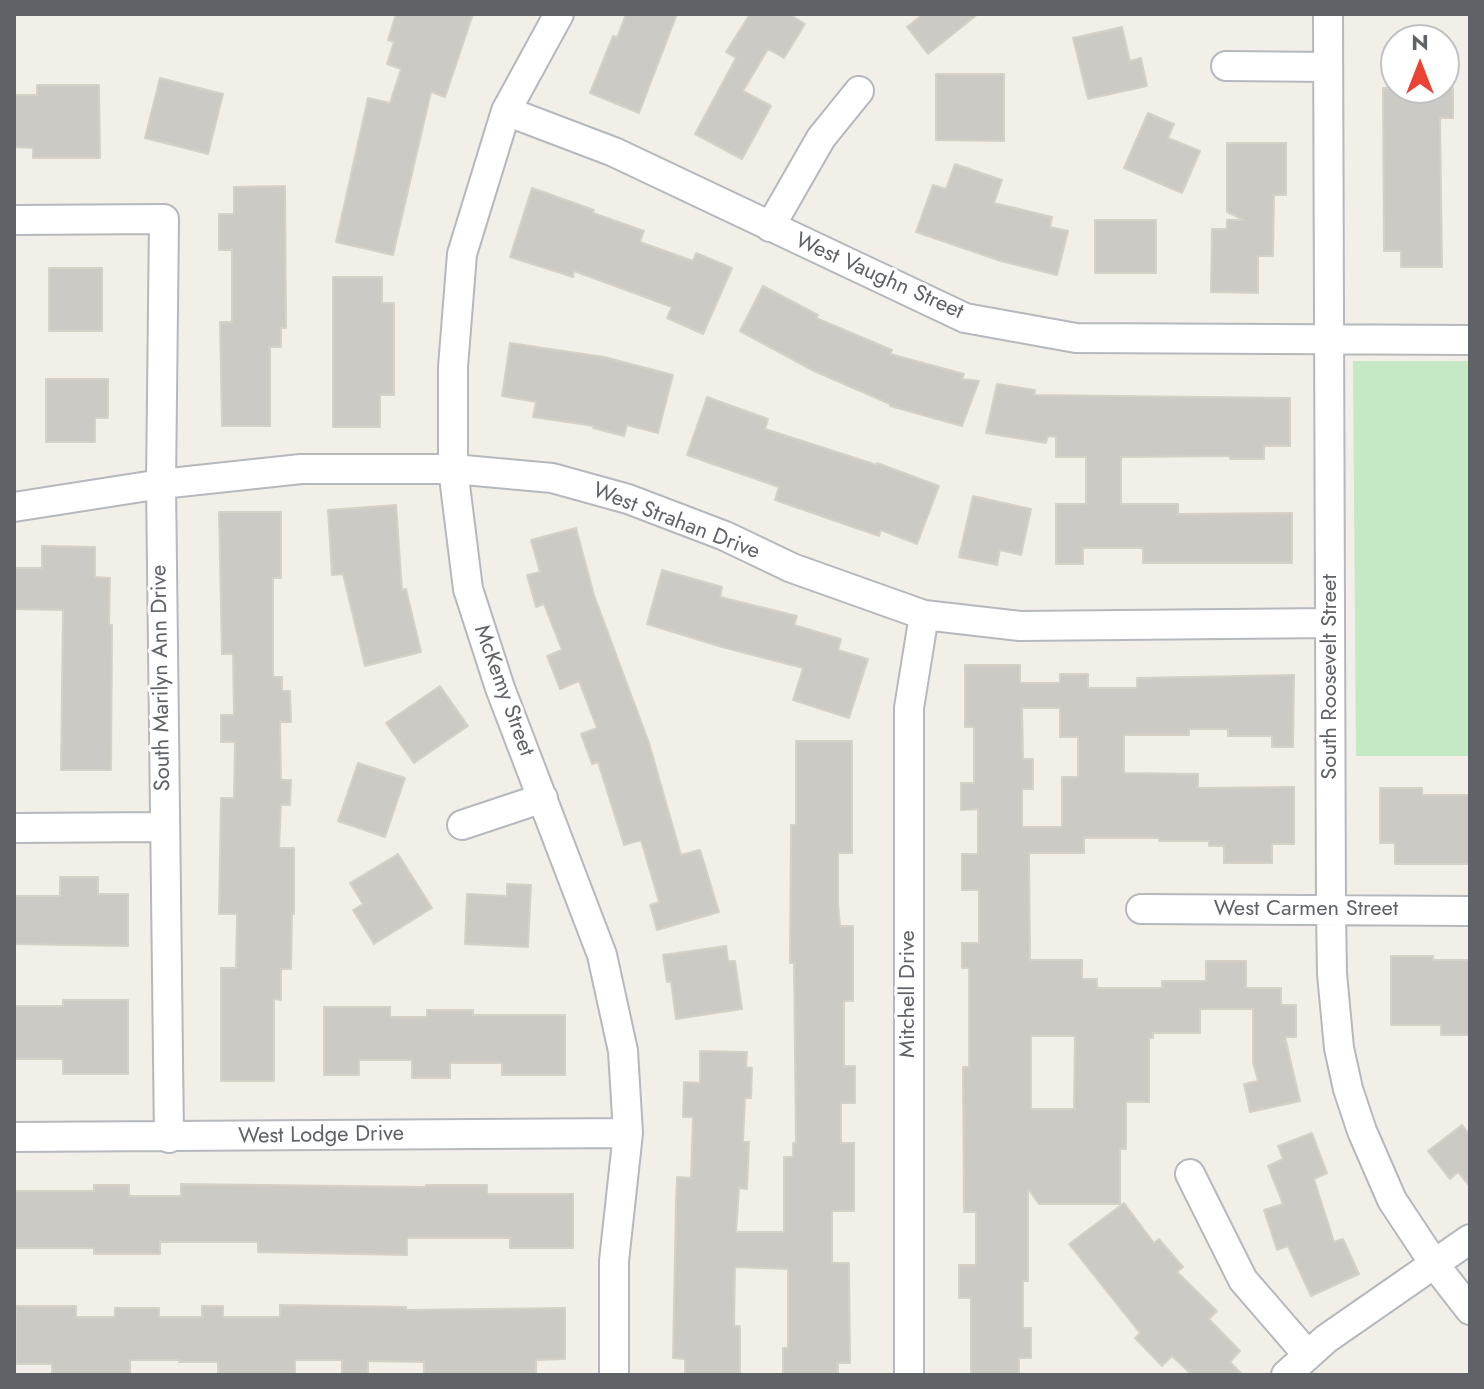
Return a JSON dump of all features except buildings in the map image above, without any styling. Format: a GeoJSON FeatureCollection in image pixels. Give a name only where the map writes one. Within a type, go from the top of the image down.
{"type":"FeatureCollection","features":[{"type":"Feature","properties":{"kind":"street","name":"McKemy Street"},"geometry":{"type":"LineString","coordinates":[[559,14],[506,111],[462,254],[453,367],[453,469],[468,589],[500,688],[602,955],[623,1051],[628,1133],[614,1261],[614,1375]]}},
{"type":"Feature","properties":{"kind":"street","name":"South Roosevelt Street"},"geometry":{"type":"LineString","coordinates":[[1328,14],[1331,910],[1332,974],[1338,1033],[1348,1089],[1362,1131],[1392,1200],[1435,1265],[1470,1310]]}},
{"type":"Feature","properties":{"kind":"street"},"geometry":{"type":"LineString","coordinates":[[1226,66],[1328,67]]}},
{"type":"Feature","properties":{"kind":"street"},"geometry":{"type":"LineString","coordinates":[[770,227],[821,138],[859,91]]}},
{"type":"Feature","properties":{"kind":"street","name":"West Vaughn Street"},"geometry":{"type":"LineString","coordinates":[[506,111],[614,152],[965,318],[1076,338],[1470,340]]}},
{"type":"Feature","properties":{"kind":"street","name":"South Marilyn Ann Drive"},"geometry":{"type":"LineString","coordinates":[[14,220],[164,219],[161,484],[169,1138]]}},
{"type":"Feature","properties":{"kind":"street","name":"West Strahan Drive"},"geometry":{"type":"LineString","coordinates":[[14,507],[161,484],[301,469],[453,469],[552,478],[628,499],[725,536],[792,568],[924,615],[1020,626],[1330,623]]}},
{"type":"Feature","properties":{"kind":"street","name":"Mitchell Drive"},"geometry":{"type":"LineString","coordinates":[[909,1375],[909,708],[924,615]]}},
{"type":"Feature","properties":{"kind":"street"},"geometry":{"type":"LineString","coordinates":[[462,825],[543,798]]}},
{"type":"Feature","properties":{"kind":"street"},"geometry":{"type":"LineString","coordinates":[[14,828],[164,827]]}},
{"type":"Feature","properties":{"kind":"street","name":"West Carmen Street"},"geometry":{"type":"LineString","coordinates":[[1141,909],[1470,911]]}},
{"type":"Feature","properties":{"kind":"street","name":"West Lodge Drive"},"geometry":{"type":"LineString","coordinates":[[14,1137],[628,1133]]}},
{"type":"Feature","properties":{"kind":"street"},"geometry":{"type":"LineString","coordinates":[[1190,1174],[1243,1280],[1307,1354]]}},
{"type":"Feature","properties":{"kind":"street"},"geometry":{"type":"LineString","coordinates":[[1286,1375],[1307,1354],[1470,1239]]}},
{"type":"Feature","properties":{"kind":"green space"},"geometry":{"type":"Polygon","coordinates":[[[1353,361],[1470,361],[1470,756],[1356,756],[1353,361]]]}}]}
